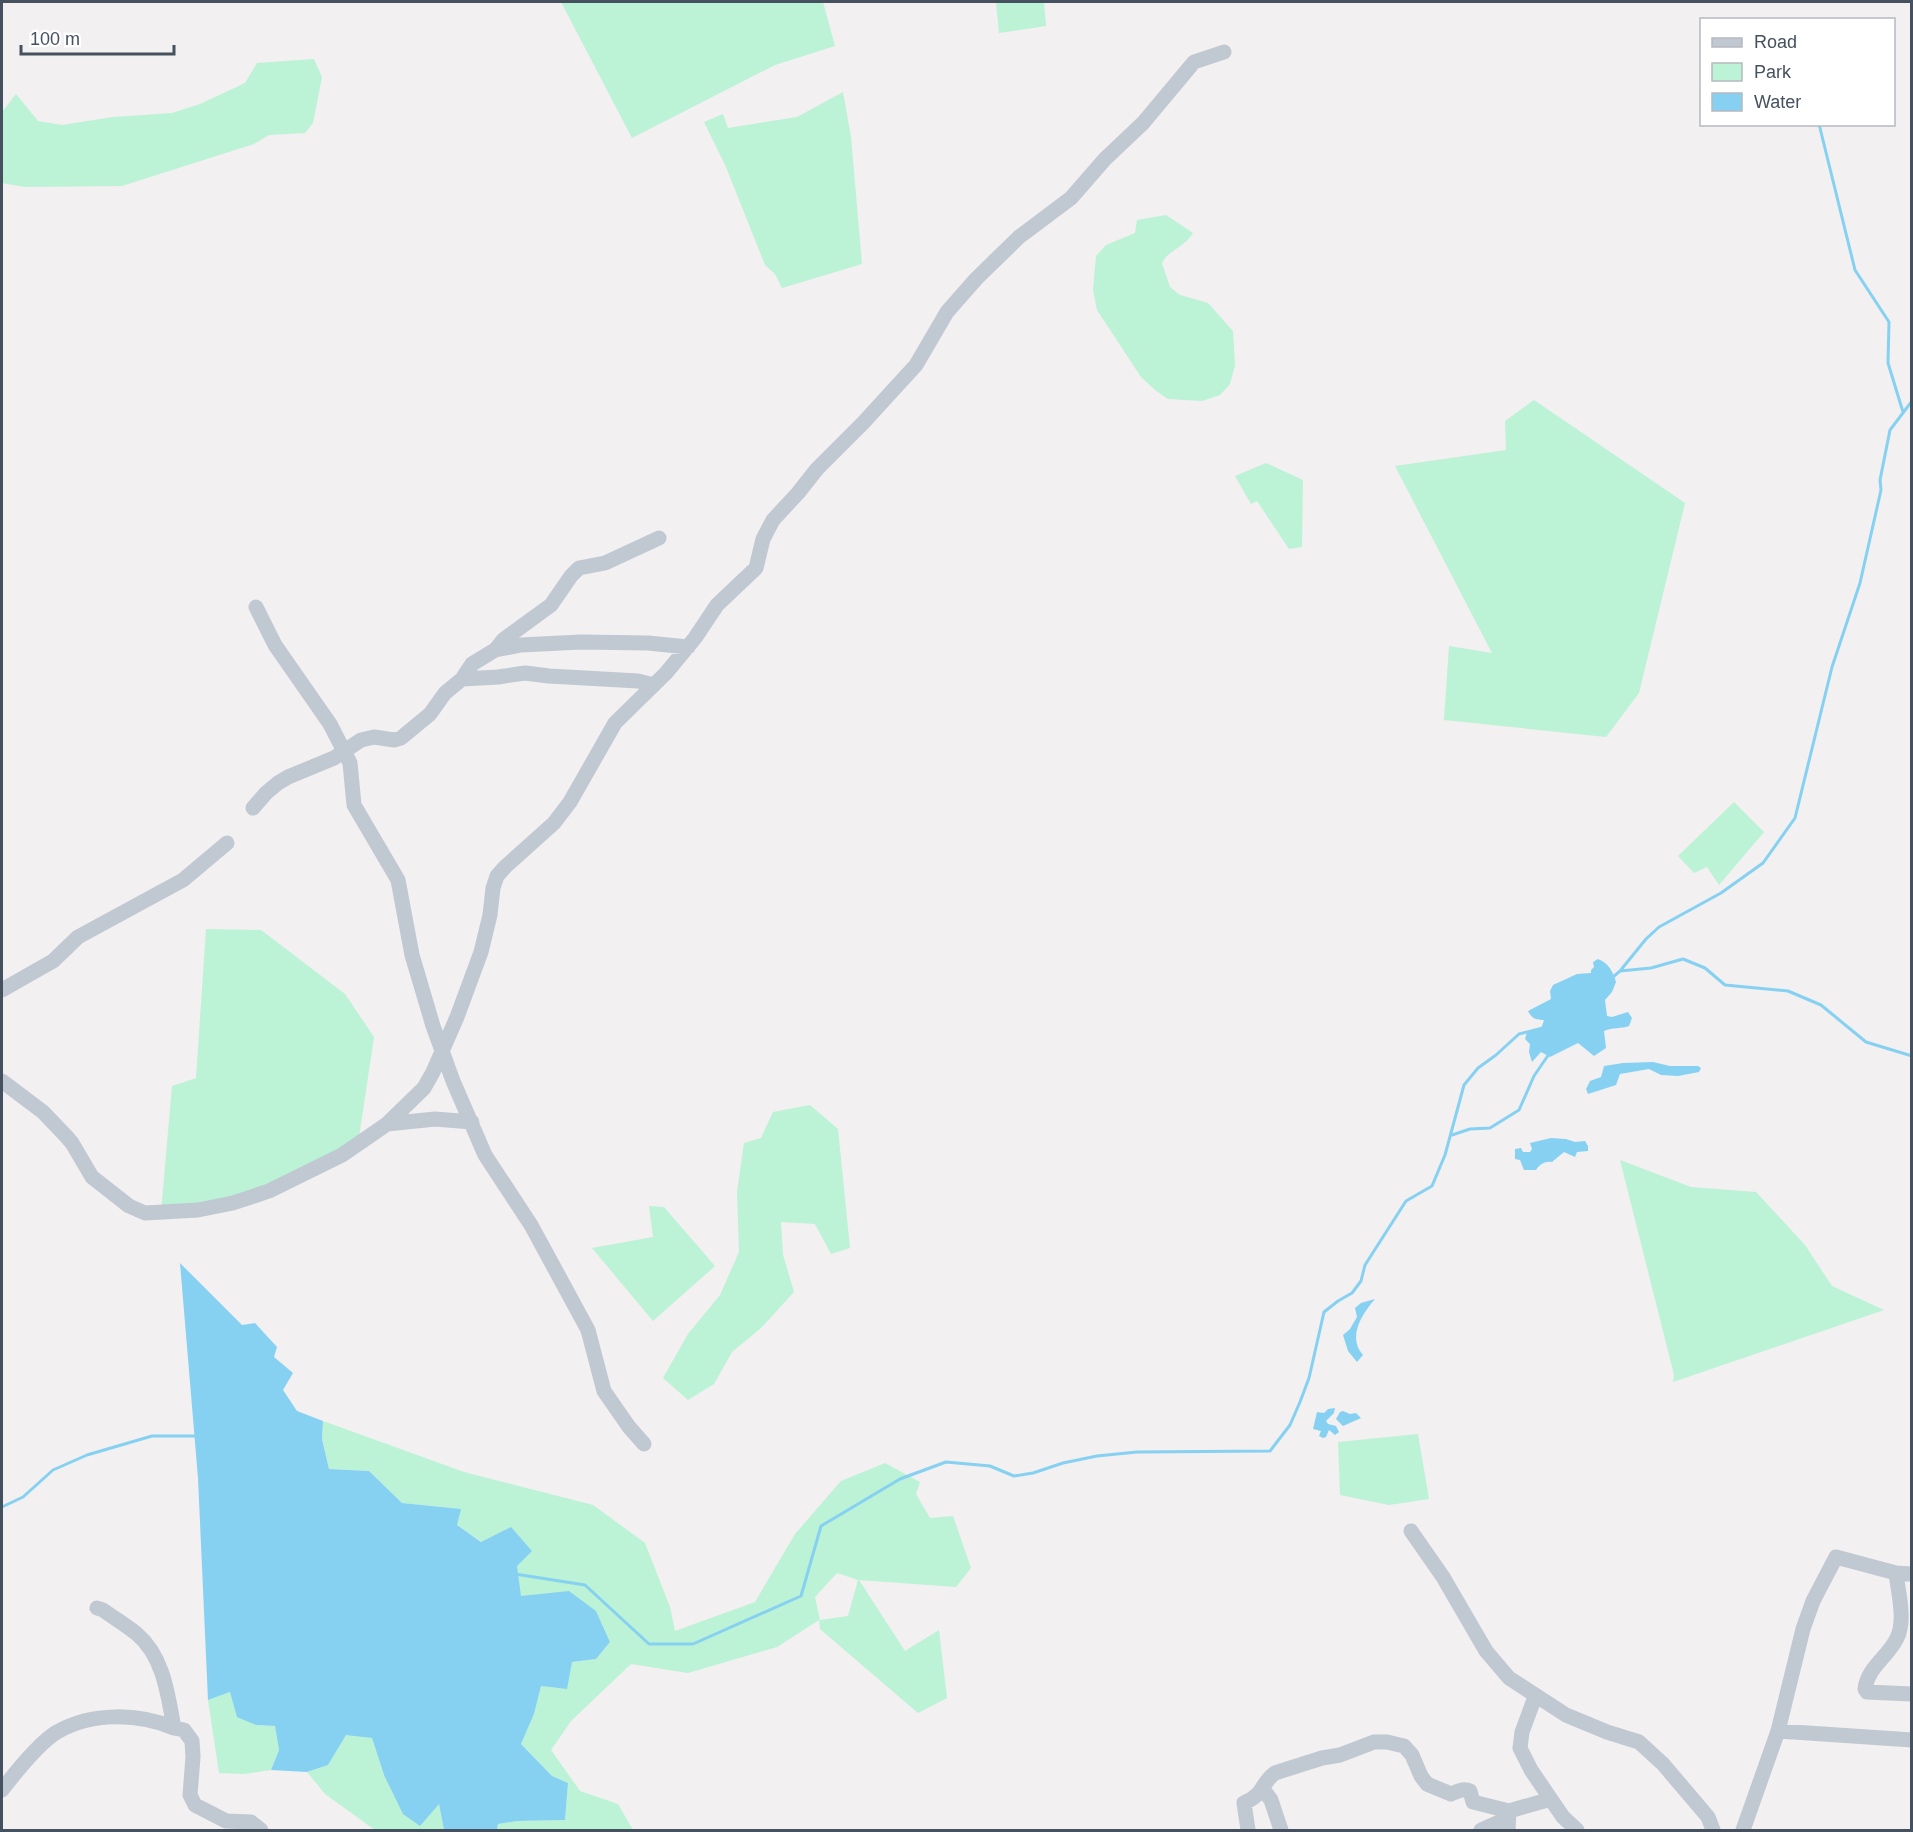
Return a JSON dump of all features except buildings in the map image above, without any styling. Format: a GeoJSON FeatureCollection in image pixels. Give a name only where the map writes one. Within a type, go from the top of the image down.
{"type":"FeatureCollection","features":[{"type":"Feature","properties":{"kind":"street"},"geometry":{"type":"LineString","coordinates":[[2,1081],[43,1112],[72,1143],[92,1177],[129,1206],[146,1213],[198,1210],[233,1203],[269,1191],[327,1164],[387,1124],[424,1088],[433,1072],[457,1017],[481,952],[490,915],[493,888],[498,876],[512,860],[555,823],[570,802],[615,723],[654,685],[688,647],[717,605],[756,568],[767,531],[781,511],[817,469],[916,365],[939,324],[961,296],[1020,237],[1071,198],[1105,159],[1143,123],[1194,62],[1224,52]]}},
{"type":"Feature","properties":{"kind":"street"},"geometry":{"type":"LineString","coordinates":[[253,808],[278,783],[321,765],[366,738],[394,740],[401,738],[430,714],[445,693],[462,679],[472,664],[495,650],[503,640],[551,604],[579,568],[605,562],[659,538]]}},
{"type":"Feature","properties":{"kind":"street"},"geometry":{"type":"LineString","coordinates":[[256,608],[275,645],[330,724],[345,751],[350,763],[354,805],[400,885],[416,970],[442,1051],[485,1155],[531,1224],[588,1330],[604,1391],[644,1444]]}},
{"type":"Feature","properties":{"kind":"street"},"geometry":{"type":"LineString","coordinates":[[495,650],[521,645],[581,642],[648,643],[688,647]]}},
{"type":"Feature","properties":{"kind":"street"},"geometry":{"type":"LineString","coordinates":[[462,679],[525,673],[638,681],[654,685]]}},
{"type":"Feature","properties":{"kind":"street"},"geometry":{"type":"LineString","coordinates":[[2,990],[52,961],[78,937],[183,880],[227,843]]}},
{"type":"Feature","properties":{"kind":"street"},"geometry":{"type":"LineString","coordinates":[[387,1124],[435,1119],[472,1122]]}},
{"type":"Feature","properties":{"kind":"street"},"geometry":{"type":"LineString","coordinates":[[1411,1531],[1443,1577],[1486,1651],[1509,1678],[1566,1715],[1639,1742],[1663,1764],[1708,1817],[1713,1830]]}},
{"type":"Feature","properties":{"kind":"street"},"geometry":{"type":"LineString","coordinates":[[1743,1830],[1778,1731],[1803,1629],[1813,1601],[1836,1557],[1904,1573],[1898,1636],[1869,1675],[1865,1689],[1867,1692],[1911,1694]]}},
{"type":"Feature","properties":{"kind":"street"},"geometry":{"type":"LineString","coordinates":[[97,1608],[139,1635],[155,1656],[165,1682],[174,1728]]}},
{"type":"Feature","properties":{"kind":"street"},"geometry":{"type":"LineString","coordinates":[[1535,1697],[1522,1732],[1520,1748],[1531,1770],[1563,1817],[1577,1830]]}},
{"type":"Feature","properties":{"kind":"street"},"geometry":{"type":"LineString","coordinates":[[2,1790],[17,1770],[55,1733],[76,1723],[103,1718],[145,1718],[184,1730],[192,1741],[190,1795],[195,1805],[226,1821],[251,1822],[261,1830]]}},
{"type":"Feature","properties":{"kind":"street"},"geometry":{"type":"LineString","coordinates":[[1778,1731],[1911,1740]]}},
{"type":"Feature","properties":{"kind":"street"},"geometry":{"type":"LineString","coordinates":[[1248,1830],[1244,1803],[1257,1796],[1269,1777],[1278,1772],[1322,1758],[1340,1755],[1374,1742],[1404,1746],[1412,1755],[1427,1784],[1451,1794],[1462,1789],[1470,1791],[1473,1802],[1508,1820]]}},
{"type":"Feature","properties":{"kind":"street"},"geometry":{"type":"LineString","coordinates":[[1263,1789],[1270,1800],[1281,1830]]}},
{"type":"Feature","properties":{"kind":"street"},"geometry":{"type":"LineString","coordinates":[[1481,1830],[1551,1799]]}},
{"type":"Feature","properties":{"kind":"green space"},"geometry":{"type":"Polygon","coordinates":[[[561,2],[823,2],[835,46],[775,65],[632,138],[561,2]]]}},
{"type":"Feature","properties":{"kind":"green space"},"geometry":{"type":"Polygon","coordinates":[[[996,2],[1044,2],[1046,26],[999,33],[996,2]]]}},
{"type":"Feature","properties":{"kind":"green space"},"geometry":{"type":"Polygon","coordinates":[[[314,59],[322,77],[313,123],[305,133],[269,135],[254,144],[122,186],[25,187],[2,183],[2,112],[16,94],[38,121],[62,125],[113,117],[172,113],[200,104],[245,83],[257,63],[314,59]]]}},
{"type":"Feature","properties":{"kind":"green space"},"geometry":{"type":"Polygon","coordinates":[[[843,92],[851,137],[862,264],[782,288],[775,274],[765,265],[726,167],[704,122],[723,114],[728,128],[797,117],[843,92]]]}},
{"type":"Feature","properties":{"kind":"green space"},"geometry":{"type":"Polygon","coordinates":[[[1166,215],[1193,233],[1162,263],[1170,287],[1180,295],[1208,303],[1233,331],[1235,365],[1230,384],[1220,395],[1202,401],[1168,399],[1141,377],[1097,310],[1093,290],[1096,256],[1106,245],[1135,233],[1137,220],[1166,215]]]}},
{"type":"Feature","properties":{"kind":"green space"},"geometry":{"type":"Polygon","coordinates":[[[1534,400],[1685,503],[1639,693],[1606,737],[1444,720],[1449,646],[1492,653],[1395,466],[1506,450],[1505,421],[1534,400]]]}},
{"type":"Feature","properties":{"kind":"green space"},"geometry":{"type":"Polygon","coordinates":[[[1266,463],[1303,480],[1302,547],[1289,549],[1257,501],[1251,504],[1235,476],[1266,463]]]}},
{"type":"Feature","properties":{"kind":"green space"},"geometry":{"type":"Polygon","coordinates":[[[1734,802],[1764,832],[1719,885],[1707,867],[1694,873],[1678,856],[1734,802]]]}},
{"type":"Feature","properties":{"kind":"green space"},"geometry":{"type":"Polygon","coordinates":[[[206,929],[261,930],[345,994],[374,1037],[358,1144],[269,1191],[161,1212],[172,1086],[196,1078],[206,929]]]}},
{"type":"Feature","properties":{"kind":"green space"},"geometry":{"type":"Polygon","coordinates":[[[810,1105],[838,1129],[850,1248],[831,1254],[815,1224],[781,1222],[783,1255],[794,1292],[761,1328],[732,1352],[714,1384],[688,1400],[663,1378],[688,1334],[720,1295],[739,1252],[737,1192],[744,1143],[761,1138],[773,1112],[810,1105]]]}},
{"type":"Feature","properties":{"kind":"green space"},"geometry":{"type":"Polygon","coordinates":[[[1620,1160],[1691,1187],[1756,1192],[1805,1245],[1832,1286],[1884,1310],[1673,1382],[1674,1375],[1620,1160]]]}},
{"type":"Feature","properties":{"kind":"green space"},"geometry":{"type":"Polygon","coordinates":[[[649,1206],[664,1207],[715,1266],[653,1321],[592,1248],[653,1237],[649,1206]]]}},
{"type":"Feature","properties":{"kind":"green space"},"geometry":{"type":"Polygon","coordinates":[[[323,1421],[464,1472],[593,1505],[645,1543],[670,1607],[675,1631],[755,1602],[795,1534],[841,1481],[885,1463],[920,1482],[916,1494],[930,1518],[953,1516],[971,1568],[956,1587],[859,1580],[905,1651],[939,1630],[947,1698],[918,1713],[820,1629],[819,1620],[777,1647],[688,1673],[631,1664],[571,1721],[551,1750],[580,1791],[618,1804],[633,1830],[497,1830],[498,1824],[517,1821],[565,1820],[568,1783],[552,1776],[521,1744],[534,1714],[541,1685],[555,1688],[572,1662],[596,1659],[610,1642],[596,1611],[520,1597],[517,1566],[457,1525],[460,1509],[402,1503],[369,1471],[329,1469],[322,1439],[323,1421]],[[837,1573],[815,1597],[820,1620],[848,1616],[858,1580],[837,1573]]]}},
{"type":"Feature","properties":{"kind":"green space"},"geometry":{"type":"Polygon","coordinates":[[[1418,1434],[1429,1499],[1389,1505],[1340,1495],[1338,1442],[1418,1434]]]}},
{"type":"Feature","properties":{"kind":"green space"},"geometry":{"type":"Polygon","coordinates":[[[230,1692],[256,1725],[275,1726],[279,1750],[271,1770],[244,1774],[219,1773],[208,1700],[230,1692]]]}},
{"type":"Feature","properties":{"kind":"green space"},"geometry":{"type":"Polygon","coordinates":[[[346,1734],[372,1738],[384,1775],[439,1804],[444,1830],[375,1830],[325,1794],[307,1772],[328,1765],[346,1734]]]}},
{"type":"Feature","properties":{"kind":"water"},"geometry":{"type":"Polygon","coordinates":[[[1598,959],[1610,968],[1616,982],[1612,992],[1605,1000],[1607,1016],[1612,1017],[1628,1012],[1632,1018],[1629,1026],[1604,1031],[1606,1048],[1594,1056],[1578,1043],[1550,1057],[1541,1052],[1532,1062],[1529,1052],[1530,1044],[1525,1039],[1527,1032],[1541,1029],[1544,1020],[1534,1018],[1528,1011],[1551,999],[1550,991],[1553,985],[1577,974],[1591,973],[1594,967],[1593,962],[1598,959]]]}},
{"type":"Feature","properties":{"kind":"water"},"geometry":{"type":"Polygon","coordinates":[[[1653,1062],[1670,1066],[1698,1066],[1701,1068],[1699,1072],[1678,1076],[1661,1075],[1649,1069],[1620,1074],[1616,1085],[1588,1094],[1586,1089],[1590,1081],[1601,1077],[1604,1066],[1653,1062]]]}},
{"type":"Feature","properties":{"kind":"water"},"geometry":{"type":"Polygon","coordinates":[[[1551,1138],[1575,1142],[1585,1141],[1588,1151],[1577,1152],[1575,1157],[1564,1152],[1552,1162],[1543,1163],[1536,1170],[1524,1170],[1520,1160],[1515,1159],[1515,1149],[1521,1148],[1523,1152],[1530,1152],[1532,1149],[1530,1143],[1551,1138]]]}},
{"type":"Feature","properties":{"kind":"water"},"geometry":{"type":"Polygon","coordinates":[[[180,1263],[242,1325],[255,1323],[277,1347],[274,1357],[293,1373],[283,1390],[297,1411],[323,1421],[322,1439],[329,1469],[369,1471],[402,1503],[461,1509],[457,1525],[481,1542],[511,1527],[532,1551],[517,1566],[521,1596],[569,1591],[596,1611],[610,1642],[596,1659],[572,1662],[567,1689],[541,1686],[534,1714],[521,1744],[552,1776],[568,1783],[565,1820],[517,1821],[498,1824],[497,1830],[444,1830],[439,1804],[420,1826],[403,1814],[384,1775],[372,1738],[346,1735],[328,1765],[307,1772],[271,1770],[279,1750],[275,1726],[256,1725],[237,1717],[230,1692],[208,1700],[198,1478],[180,1263]]]}},
{"type":"Feature","properties":{"kind":"water"},"geometry":{"type":"Polygon","coordinates":[[[1375,1299],[1361,1319],[1356,1333],[1358,1348],[1363,1355],[1357,1362],[1348,1351],[1343,1335],[1350,1329],[1357,1317],[1355,1308],[1361,1303],[1375,1299]]]}},
{"type":"Feature","properties":{"kind":"water"},"geometry":{"type":"Polygon","coordinates":[[[1335,1408],[1334,1413],[1326,1421],[1336,1426],[1339,1432],[1335,1435],[1329,1430],[1323,1438],[1319,1436],[1321,1431],[1313,1429],[1317,1412],[1324,1413],[1328,1409],[1335,1408]]]}},
{"type":"Feature","properties":{"kind":"water"},"geometry":{"type":"Polygon","coordinates":[[[1343,1411],[1350,1414],[1356,1413],[1361,1418],[1343,1426],[1336,1419],[1343,1411]]]}},
{"type":"Feature","properties":{"kind":"waterway"},"geometry":{"type":"LineString","coordinates":[[1819,126],[1855,270],[1889,322],[1888,363],[1903,412]]}},
{"type":"Feature","properties":{"kind":"waterway"},"geometry":{"type":"LineString","coordinates":[[1620,971],[1659,927],[1721,893],[1763,863],[1795,818],[1832,667],[1860,583],[1881,490],[1880,480],[1890,430],[1912,401]]}},
{"type":"Feature","properties":{"kind":"waterway"},"geometry":{"type":"LineString","coordinates":[[1613,977],[1620,971],[1651,968],[1683,959],[1705,968],[1725,985],[1788,991],[1821,1005],[1866,1042],[1912,1056]]}},
{"type":"Feature","properties":{"kind":"waterway"},"geometry":{"type":"LineString","coordinates":[[515,1574],[585,1585],[649,1644],[693,1644],[801,1596],[821,1526],[900,1479],[946,1462],[990,1466],[1014,1476],[1097,1456],[1137,1452],[1270,1451],[1290,1425],[1300,1402],[1309,1378],[1324,1312],[1352,1293],[1361,1281],[1365,1265],[1406,1201],[1432,1186],[1445,1155],[1464,1085],[1478,1068],[1519,1034],[1543,1028]]}},
{"type":"Feature","properties":{"kind":"waterway"},"geometry":{"type":"LineString","coordinates":[[1452,1135],[1470,1129],[1490,1128],[1519,1110],[1534,1076],[1549,1054]]}},
{"type":"Feature","properties":{"kind":"waterway"},"geometry":{"type":"LineString","coordinates":[[2,1507],[23,1497],[53,1470],[87,1455],[152,1436],[196,1436]]}}]}
